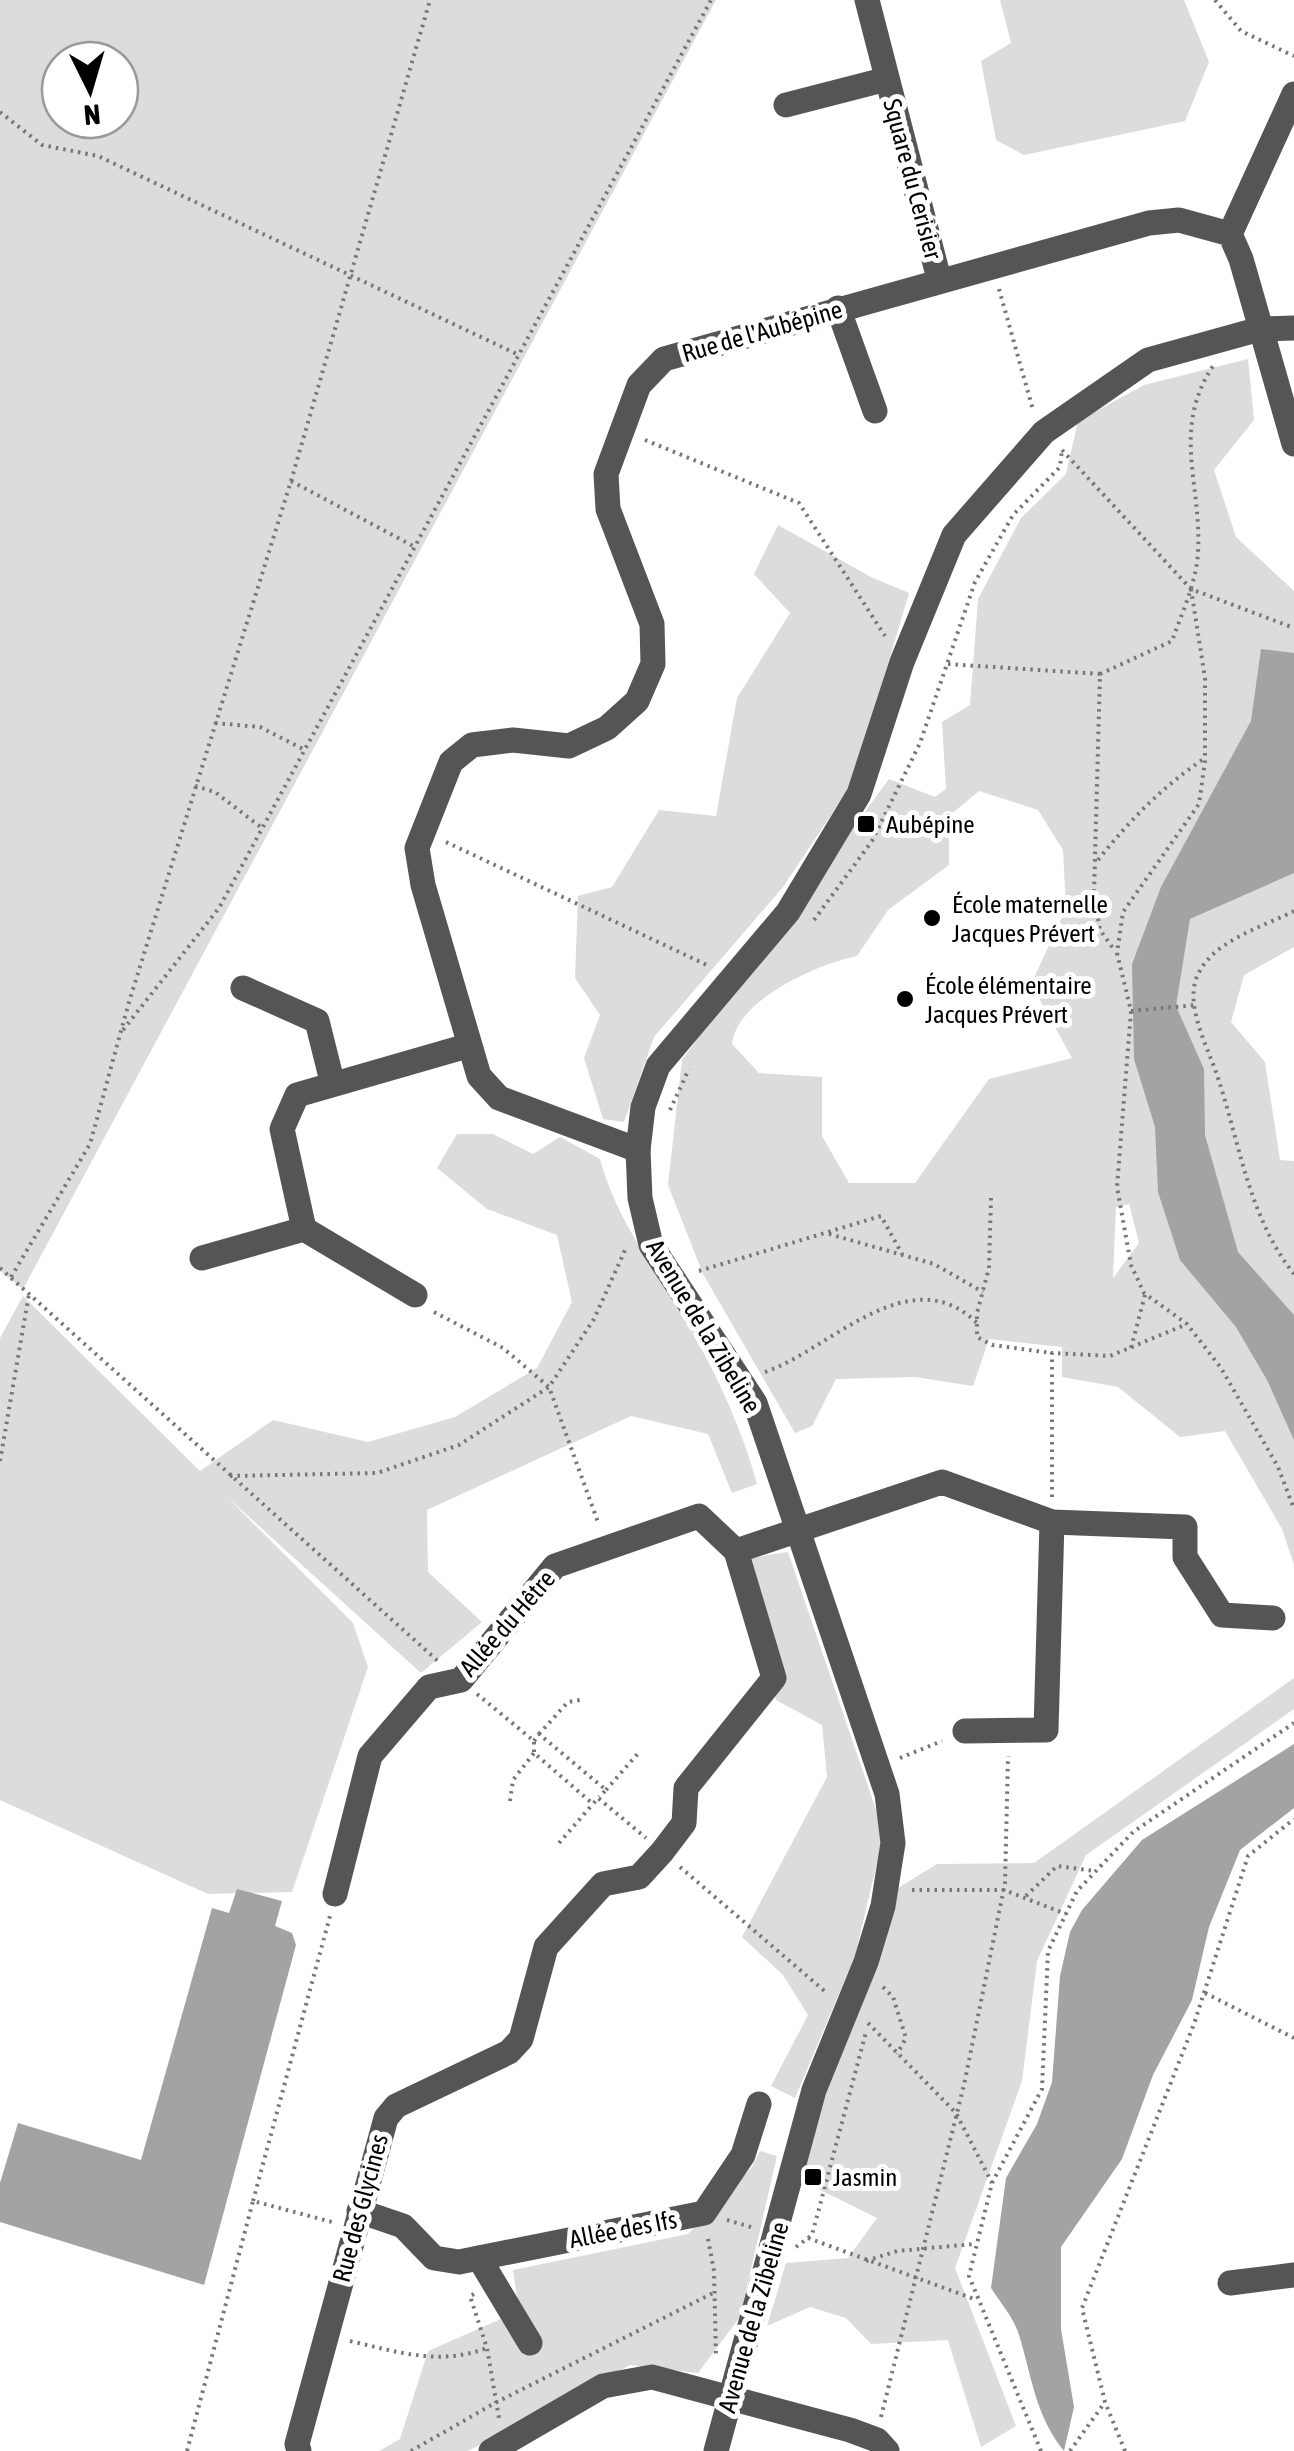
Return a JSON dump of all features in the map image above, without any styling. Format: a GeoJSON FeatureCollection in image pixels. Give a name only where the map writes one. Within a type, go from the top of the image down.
{"type":"FeatureCollection","features":[{"type":"Feature","properties":{"kind":"street","name":"Square du Cerisier"},"geometry":{"type":"LineString","coordinates":[[867,0],[940,279]]}},
{"type":"Feature","properties":{"kind":"street","name":"Square du Cerisier"},"geometry":{"type":"LineString","coordinates":[[786,105],[887,78]]}},
{"type":"Feature","properties":{"kind":"street"},"geometry":{"type":"LineString","coordinates":[[1294,94],[1230,234],[1242,259],[1294,444]]}},
{"type":"Feature","properties":{"kind":"street","name":"Rue de l'Aubépine"},"geometry":{"type":"LineString","coordinates":[[638,1150],[499,1098],[478,1076],[423,885],[417,848],[451,762],[472,745],[513,740],[569,746],[607,728],[637,701],[654,664],[652,624],[608,509],[606,474],[639,385],[664,360],[1149,222],[1179,220],[1230,234]]}},
{"type":"Feature","properties":{"kind":"street"},"geometry":{"type":"LineString","coordinates":[[838,308],[875,411]]}},
{"type":"Feature","properties":{"kind":"street","name":"Avenue de la Zibeline"},"geometry":{"type":"LineString","coordinates":[[716,2451],[731,2398],[729,2361],[773,2241],[814,2090],[862,2015],[893,1843],[891,1821],[860,1710],[755,1404],[674,1286],[651,1245],[641,1214],[638,1150],[644,1107],[658,1066],[788,912],[859,794],[902,662],[954,535],[1044,432],[1148,360],[1260,329],[1294,328]]}},
{"type":"Feature","properties":{"kind":"street"},"geometry":{"type":"LineString","coordinates":[[244,988],[317,1021],[332,1081]]}},
{"type":"Feature","properties":{"kind":"street"},"geometry":{"type":"LineString","coordinates":[[304,1229],[282,1129],[297,1095],[332,1081],[467,1046]]}},
{"type":"Feature","properties":{"kind":"street"},"geometry":{"type":"LineString","coordinates":[[202,1258],[304,1229],[415,1294]]}},
{"type":"Feature","properties":{"kind":"street"},"geometry":{"type":"LineString","coordinates":[[736,1551],[942,1482],[1052,1522],[1185,1527],[1185,1557],[1222,1614],[1274,1618]]}},
{"type":"Feature","properties":{"kind":"street","name":"Allée du Hêtre"},"geometry":{"type":"LineString","coordinates":[[335,1894],[370,1756],[429,1687],[460,1680],[556,1566],[699,1516],[736,1551]]}},
{"type":"Feature","properties":{"kind":"street"},"geometry":{"type":"LineString","coordinates":[[965,1731],[1046,1730],[1052,1522]]}},
{"type":"Feature","properties":{"kind":"street","name":"Rue des Glycines"},"geometry":{"type":"LineString","coordinates":[[299,2451],[296,2444],[386,2118],[396,2106],[509,2052],[520,2039],[546,1947],[603,1884],[639,1877],[662,1852],[684,1823],[686,1788],[774,1678],[736,1551]]}},
{"type":"Feature","properties":{"kind":"street","name":"Allée des Ifs"},"geometry":{"type":"LineString","coordinates":[[357,2219],[403,2226],[434,2258],[459,2262],[704,2213],[744,2155],[758,2104]]}},
{"type":"Feature","properties":{"kind":"street"},"geometry":{"type":"LineString","coordinates":[[479,2258],[530,2343]]}},
{"type":"Feature","properties":{"kind":"street"},"geometry":{"type":"LineString","coordinates":[[1230,2283],[1294,2274]]}},
{"type":"Feature","properties":{"kind":"street"},"geometry":{"type":"LineString","coordinates":[[499,2446],[603,2386],[652,2377],[882,2446]]}},
{"type":"Feature","properties":{"kind":"path"},"geometry":{"type":"LineString","coordinates":[[11,1277],[90,1144],[194,785],[291,481],[430,0]]}},
{"type":"Feature","properties":{"kind":"path"},"geometry":{"type":"LineString","coordinates":[[120,1034],[220,908],[712,0]]}},
{"type":"Feature","properties":{"kind":"path"},"geometry":{"type":"LineString","coordinates":[[1215,0],[1241,31],[1294,56]]}},
{"type":"Feature","properties":{"kind":"path"},"geometry":{"type":"LineString","coordinates":[[0,112],[42,145],[98,156],[519,355]]}},
{"type":"Feature","properties":{"kind":"path"},"geometry":{"type":"LineString","coordinates":[[992,265],[1044,432]]}},
{"type":"Feature","properties":{"kind":"path"},"geometry":{"type":"LineString","coordinates":[[948,664],[1100,674],[1172,641],[1191,589],[1199,549],[1189,424],[1195,393],[1217,360],[1224,339]]}},
{"type":"Feature","properties":{"kind":"path"},"geometry":{"type":"LineString","coordinates":[[622,431],[799,503],[902,662]]}},
{"type":"Feature","properties":{"kind":"path"},"geometry":{"type":"LineString","coordinates":[[804,930],[872,842],[920,743],[975,582],[1013,514],[1060,467],[1062,450],[1191,589],[1294,628]]}},
{"type":"Feature","properties":{"kind":"path"},"geometry":{"type":"LineString","coordinates":[[291,481],[415,547]]}},
{"type":"Feature","properties":{"kind":"path"},"geometry":{"type":"LineString","coordinates":[[1116,953],[1123,912],[1198,804],[1206,758],[1205,678],[1191,589]]}},
{"type":"Feature","properties":{"kind":"path"},"geometry":{"type":"LineString","coordinates":[[1100,674],[1098,860],[1094,896],[1100,930],[1116,953],[1131,1011],[1117,1187],[1131,1265],[1144,1293],[1145,1306],[1132,1348]]}},
{"type":"Feature","properties":{"kind":"path"},"geometry":{"type":"LineString","coordinates":[[214,723],[260,727],[305,750]]}},
{"type":"Feature","properties":{"kind":"path"},"geometry":{"type":"LineString","coordinates":[[1098,860],[1128,822],[1169,783],[1206,758]]}},
{"type":"Feature","properties":{"kind":"path"},"geometry":{"type":"LineString","coordinates":[[194,785],[215,792],[262,828]]}},
{"type":"Feature","properties":{"kind":"path"},"geometry":{"type":"LineString","coordinates":[[424,832],[733,978]]}},
{"type":"Feature","properties":{"kind":"path"},"geometry":{"type":"LineString","coordinates":[[1294,912],[1216,949],[1195,981],[1199,1027],[1218,1078],[1238,1159],[1276,1252],[1294,1274]]}},
{"type":"Feature","properties":{"kind":"path"},"geometry":{"type":"LineString","coordinates":[[1131,1011],[1197,1005]]}},
{"type":"Feature","properties":{"kind":"path"},"geometry":{"type":"LineString","coordinates":[[667,1116],[696,1055]]}},
{"type":"Feature","properties":{"kind":"path"},"geometry":{"type":"LineString","coordinates":[[991,1198],[992,1238],[977,1323],[981,1343],[1110,1356],[1188,1324]]}},
{"type":"Feature","properties":{"kind":"path"},"geometry":{"type":"LineString","coordinates":[[230,1476],[377,1474],[459,1445],[549,1387],[594,1318],[641,1214]]}},
{"type":"Feature","properties":{"kind":"path"},"geometry":{"type":"LineString","coordinates":[[694,1272],[881,1216],[902,1254]]}},
{"type":"Feature","properties":{"kind":"path"},"geometry":{"type":"LineString","coordinates":[[826,1233],[934,1264],[983,1292]]}},
{"type":"Feature","properties":{"kind":"path"},"geometry":{"type":"LineString","coordinates":[[0,1268],[460,1680],[534,1741]]}},
{"type":"Feature","properties":{"kind":"path"},"geometry":{"type":"LineString","coordinates":[[1144,1293],[1188,1324],[1230,1384],[1278,1467],[1294,1509]]}},
{"type":"Feature","properties":{"kind":"path"},"geometry":{"type":"LineString","coordinates":[[0,1461],[29,1294]]}},
{"type":"Feature","properties":{"kind":"path"},"geometry":{"type":"LineString","coordinates":[[415,1294],[437,1314],[503,1348],[549,1387],[607,1548]]}},
{"type":"Feature","properties":{"kind":"path"},"geometry":{"type":"LineString","coordinates":[[750,1377],[783,1366],[845,1326],[903,1302],[937,1300],[963,1309],[977,1323]]}},
{"type":"Feature","properties":{"kind":"path"},"geometry":{"type":"LineString","coordinates":[[1052,1353],[1052,1522]]}},
{"type":"Feature","properties":{"kind":"path"},"geometry":{"type":"LineString","coordinates":[[510,1801],[513,1780],[534,1753],[534,1741],[568,1702],[580,1700]]}},
{"type":"Feature","properties":{"kind":"path"},"geometry":{"type":"LineString","coordinates":[[1041,2451],[968,2276],[992,2184],[1042,2089],[1048,1951],[1077,1890],[1133,1832],[1294,1724]]}},
{"type":"Feature","properties":{"kind":"path"},"geometry":{"type":"LineString","coordinates":[[890,1749],[894,1761],[965,1731]]}},
{"type":"Feature","properties":{"kind":"path"},"geometry":{"type":"LineString","coordinates":[[882,2446],[915,2278],[956,2113],[1004,1890],[1008,1731]]}},
{"type":"Feature","properties":{"kind":"path"},"geometry":{"type":"LineString","coordinates":[[539,1734],[606,1790]]}},
{"type":"Feature","properties":{"kind":"path"},"geometry":{"type":"LineString","coordinates":[[559,1843],[640,1750]]}},
{"type":"Feature","properties":{"kind":"path"},"geometry":{"type":"LineString","coordinates":[[534,1753],[593,1804]]}},
{"type":"Feature","properties":{"kind":"path"},"geometry":{"type":"LineString","coordinates":[[598,1798],[862,2015],[956,2113],[992,2184]]}},
{"type":"Feature","properties":{"kind":"path"},"geometry":{"type":"LineString","coordinates":[[1125,2451],[1105,2402],[1082,2308],[1204,1992],[1248,1856],[1294,1819]]}},
{"type":"Feature","properties":{"kind":"path"},"geometry":{"type":"LineString","coordinates":[[1026,1896],[1057,1866],[1095,1872]]}},
{"type":"Feature","properties":{"kind":"path"},"geometry":{"type":"LineString","coordinates":[[904,1902],[910,1878]]}},
{"type":"Feature","properties":{"kind":"path"},"geometry":{"type":"LineString","coordinates":[[907,1890],[1004,1890],[1066,1914]]}},
{"type":"Feature","properties":{"kind":"path"},"geometry":{"type":"LineString","coordinates":[[187,2451],[335,1894]]}},
{"type":"Feature","properties":{"kind":"path"},"geometry":{"type":"LineString","coordinates":[[875,1997],[880,1984],[893,1997],[902,2016],[906,2038],[897,2054]]}},
{"type":"Feature","properties":{"kind":"path"},"geometry":{"type":"LineString","coordinates":[[1204,1992],[1294,2038]]}},
{"type":"Feature","properties":{"kind":"path"},"geometry":{"type":"LineString","coordinates":[[704,2213],[794,2248],[808,2238],[862,2015]]}},
{"type":"Feature","properties":{"kind":"path"},"geometry":{"type":"LineString","coordinates":[[254,2201],[357,2219]]}},
{"type":"Feature","properties":{"kind":"path"},"geometry":{"type":"LineString","coordinates":[[704,2213],[715,2292],[714,2356],[729,2361],[726,2327]]}},
{"type":"Feature","properties":{"kind":"path"},"geometry":{"type":"LineString","coordinates":[[808,2238],[978,2301]]}},
{"type":"Feature","properties":{"kind":"path"},"geometry":{"type":"LineString","coordinates":[[866,2261],[922,2249],[977,2244]]}},
{"type":"Feature","properties":{"kind":"path"},"geometry":{"type":"LineString","coordinates":[[494,2282],[470,2296],[488,2348],[499,2446]]}},
{"type":"Feature","properties":{"kind":"path"},"geometry":{"type":"LineString","coordinates":[[411,2451],[494,2402],[715,2292]]}},
{"type":"Feature","properties":{"kind":"path"},"geometry":{"type":"LineString","coordinates":[[326,2336],[432,2360],[462,2357],[488,2348]]}},
{"type":"Feature","properties":{"kind":"path"},"geometry":{"type":"LineString","coordinates":[[1070,2451],[1105,2402]]}},
{"type":"Feature","properties":{"kind":"shaded area"},"geometry":{"type":"Polygon","coordinates":[[[0,0],[716,0],[23,1289],[0,1271],[0,0]]]}},
{"type":"Feature","properties":{"kind":"shaded area"},"geometry":{"type":"Polygon","coordinates":[[[1000,0],[1184,0],[1209,62],[1185,121],[1024,155],[996,140],[981,61],[1011,43],[1000,0]]]}},
{"type":"Feature","properties":{"kind":"shaded area"},"geometry":{"type":"Polygon","coordinates":[[[1248,359],[1254,420],[1214,470],[1236,537],[1294,591],[1294,947],[1244,975],[1231,1022],[1265,1062],[1280,1160],[1294,1161],[1294,1565],[1282,1529],[1225,1431],[1180,1437],[1118,1387],[1062,1377],[1062,1347],[989,1339],[973,1386],[915,1377],[836,1379],[812,1426],[795,1433],[703,1274],[668,1185],[682,1060],[889,779],[935,797],[946,789],[942,722],[970,705],[978,599],[1021,518],[1066,474],[1078,421],[1144,385],[1248,359]],[[979,791],[949,816],[949,865],[888,910],[857,956],[782,986],[748,1012],[737,1028],[732,1044],[759,1073],[822,1077],[822,1136],[849,1183],[915,1183],[989,1079],[1072,1058],[1031,984],[1066,909],[1063,850],[1038,810],[979,791]],[[1129,1204],[1116,1207],[1113,1278],[1139,1243],[1129,1204]]]}},
{"type":"Feature","properties":{"kind":"shaded area"},"geometry":{"type":"Polygon","coordinates":[[[778,525],[871,577],[909,593],[853,782],[783,887],[654,1037],[624,1122],[603,1119],[584,1058],[600,1015],[575,978],[578,896],[612,887],[659,810],[716,816],[737,698],[790,613],[754,574],[778,525]]]}},
{"type":"Feature","properties":{"kind":"shaded area"},"geometry":{"type":"Polygon","coordinates":[[[1261,649],[1294,653],[1294,873],[1190,919],[1176,1006],[1204,1069],[1205,1135],[1238,1252],[1294,1315],[1294,1440],[1267,1380],[1236,1327],[1180,1260],[1158,1192],[1155,1127],[1134,1059],[1132,964],[1161,887],[1251,721],[1261,649]]]}},
{"type":"Feature","properties":{"kind":"shaded area"},"geometry":{"type":"Polygon","coordinates":[[[457,1134],[493,1134],[533,1154],[560,1137],[600,1159],[627,1225],[720,1384],[757,1484],[732,1493],[708,1434],[631,1416],[427,1510],[428,1572],[482,1622],[421,1673],[227,1497],[353,1623],[368,1667],[292,1892],[208,1894],[0,1800],[0,1338],[23,1296],[200,1471],[273,1420],[368,1442],[455,1417],[537,1368],[572,1302],[557,1235],[487,1209],[437,1168],[457,1134]]]}},
{"type":"Feature","properties":{"kind":"shaded area"},"geometry":{"type":"Polygon","coordinates":[[[788,1552],[884,1833],[855,1956],[795,2098],[771,2086],[808,2015],[783,1975],[742,1937],[827,1777],[822,1725],[776,1700],[749,1558],[788,1552]]]}},
{"type":"Feature","properties":{"kind":"shaded area"},"geometry":{"type":"Polygon","coordinates":[[[1294,1678],[1294,1709],[1086,1855],[1037,1961],[1022,2081],[955,2268],[1016,2426],[981,2447],[948,2340],[871,2344],[846,2318],[810,2307],[767,2326],[786,2263],[848,2258],[877,2218],[800,2180],[841,2045],[898,1888],[937,1864],[1034,1863],[1294,1678]]]}},
{"type":"Feature","properties":{"kind":"shaded area"},"geometry":{"type":"Polygon","coordinates":[[[1294,1744],[1294,1808],[1240,1850],[1209,1927],[1192,2000],[1153,2075],[1122,2159],[1061,2247],[1061,2329],[1074,2407],[1064,2451],[1040,2410],[1017,2329],[991,2288],[1006,2178],[1037,2124],[1052,2082],[1060,1976],[1070,1932],[1082,1910],[1142,1840],[1294,1744]]]}},
{"type":"Feature","properties":{"kind":"shaded area"},"geometry":{"type":"Polygon","coordinates":[[[237,1889],[282,1901],[275,1926],[292,1933],[296,1945],[204,2285],[0,2222],[0,2183],[18,2123],[141,2160],[212,1908],[229,1913],[237,1889]]]}},
{"type":"Feature","properties":{"kind":"shaded area"},"geometry":{"type":"Polygon","coordinates":[[[760,2151],[777,2156],[740,2317],[698,2373],[630,2365],[468,2451],[379,2451],[400,2439],[428,2351],[519,2311],[513,2270],[688,2234],[752,2167],[760,2151]]]}},
{"type":"Feature","properties":{"kind":"place","name":"Aubépine"},"geometry":{"type":"Point","coordinates":[866,824]}},
{"type":"Feature","properties":{"kind":"place","name":"École maternelle Jacques Prévert"},"geometry":{"type":"Point","coordinates":[932,918]}},
{"type":"Feature","properties":{"kind":"place","name":"École élémentaire Jacques Prévert"},"geometry":{"type":"Point","coordinates":[905,999]}},
{"type":"Feature","properties":{"kind":"place","name":"Jasmin"},"geometry":{"type":"Point","coordinates":[813,2177]}}]}
